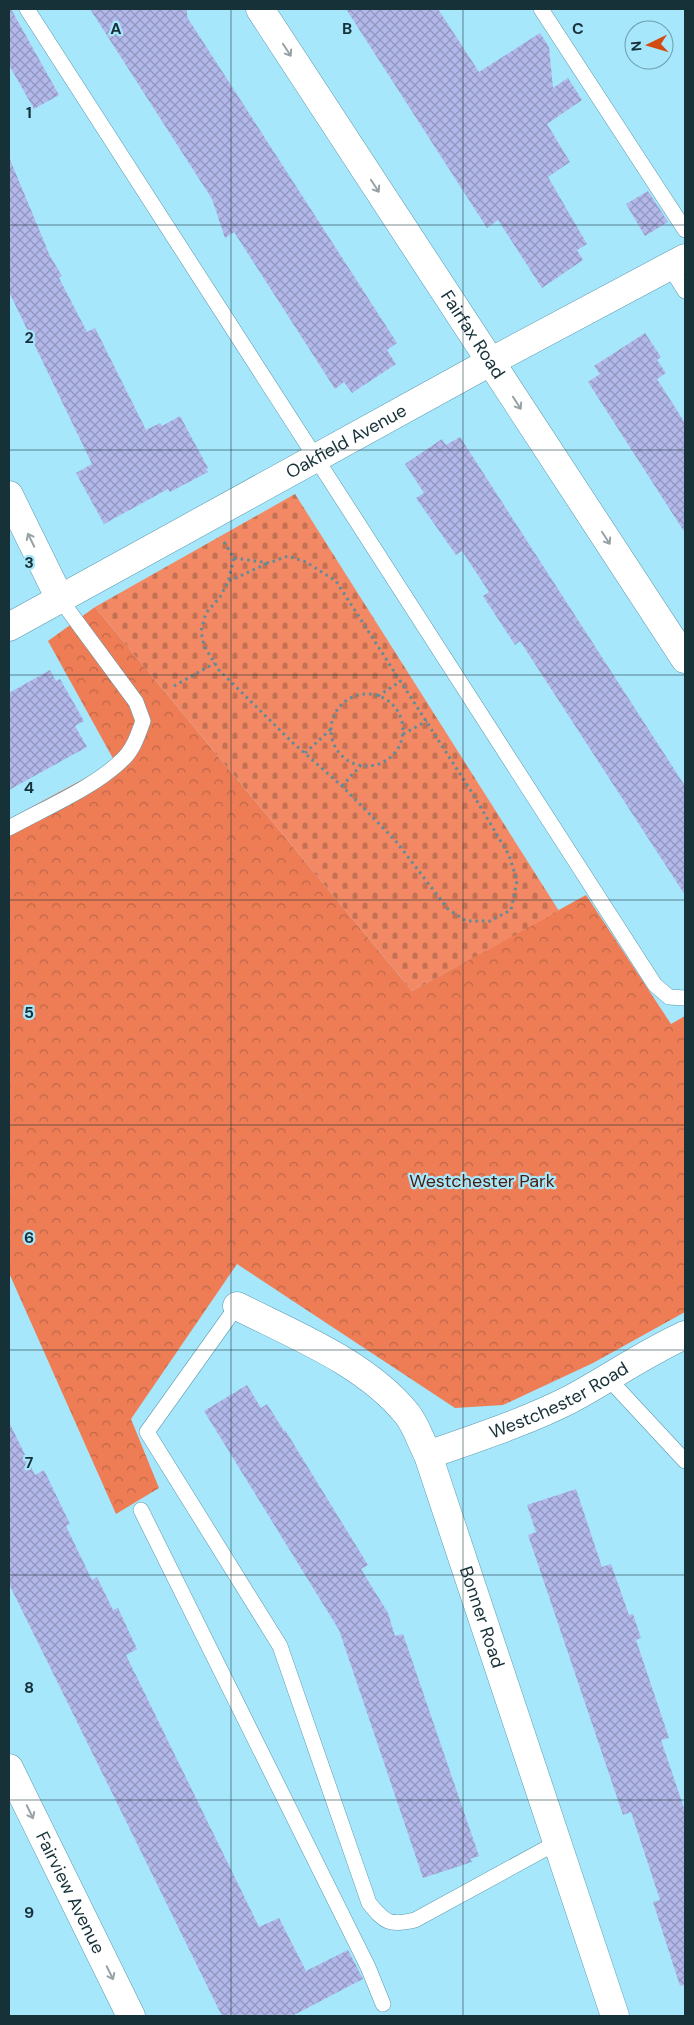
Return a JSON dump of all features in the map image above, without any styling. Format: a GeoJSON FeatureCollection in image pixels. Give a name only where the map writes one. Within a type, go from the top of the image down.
{"type":"FeatureCollection","features":[{"type":"Feature","properties":{"kind":"street","name":"Fairfax Road"},"geometry":{"type":"LineString","coordinates":[[260,9],[685,659]]}},
{"type":"Feature","properties":{"kind":"street","name":"Oakfield Avenue"},"geometry":{"type":"LineString","coordinates":[[9,627],[316,460],[490,362],[678,262]]}},
{"type":"Feature","properties":{"kind":"street"},"geometry":{"type":"LineString","coordinates":[[9,495],[60,599]]}},
{"type":"Feature","properties":{"kind":"street","name":"Bonner Road"},"geometry":{"type":"LineString","coordinates":[[237,1306],[352,1366],[384,1390],[408,1415],[428,1455],[615,2016]]}},
{"type":"Feature","properties":{"kind":"street","name":"Westchester Road"},"geometry":{"type":"LineString","coordinates":[[428,1455],[495,1432],[571,1399],[655,1348],[685,1335]]}},
{"type":"Feature","properties":{"kind":"street","name":"Fairview Avenue"},"geometry":{"type":"LineString","coordinates":[[9,1768],[131,2016]]}},
{"type":"Feature","properties":{"kind":"lane"},"geometry":{"type":"LineString","coordinates":[[27,9],[655,985],[668,997],[685,998]]}},
{"type":"Feature","properties":{"kind":"lane"},"geometry":{"type":"LineString","coordinates":[[541,9],[685,230]]}},
{"type":"Feature","properties":{"kind":"lane"},"geometry":{"type":"LineString","coordinates":[[678,262],[685,291]]}},
{"type":"Feature","properties":{"kind":"lane"},"geometry":{"type":"LineString","coordinates":[[9,828],[98,779],[122,761],[134,744],[143,721],[136,702],[60,599]]}},
{"type":"Feature","properties":{"kind":"lane"},"geometry":{"type":"LineString","coordinates":[[237,1306],[146,1432],[280,1646],[369,1903],[382,1919],[397,1924],[415,1920],[556,1843]]}},
{"type":"Feature","properties":{"kind":"lane"},"geometry":{"type":"LineString","coordinates":[[607,1378],[685,1461]]}},
{"type":"Feature","properties":{"kind":"lane"},"geometry":{"type":"LineString","coordinates":[[141,1510],[368,1967],[383,2004]]}},
{"type":"Feature","properties":{"kind":"path"},"geometry":{"type":"LineString","coordinates":[[224,541],[234,558],[228,582],[220,597],[206,613],[201,631],[204,646],[219,670],[342,786],[395,840],[448,909],[466,921],[490,921],[511,910],[517,881],[509,855],[427,721],[336,582],[306,562],[288,556],[269,562],[228,582]]}},
{"type":"Feature","properties":{"kind":"path"},"geometry":{"type":"LineString","coordinates":[[234,558],[269,562]]}},
{"type":"Feature","properties":{"kind":"path"},"geometry":{"type":"LineString","coordinates":[[174,686],[215,663]]}},
{"type":"Feature","properties":{"kind":"path"},"geometry":{"type":"LineString","coordinates":[[378,696],[401,681]]}},
{"type":"Feature","properties":{"kind":"path"},"geometry":{"type":"LineString","coordinates":[[361,694],[378,696],[394,707],[401,718],[402,734],[396,751],[388,759],[378,764],[361,765],[345,759],[332,740],[333,717],[340,706],[349,698],[361,694]]}},
{"type":"Feature","properties":{"kind":"path"},"geometry":{"type":"LineString","coordinates":[[402,734],[427,721]]}},
{"type":"Feature","properties":{"kind":"path"},"geometry":{"type":"LineString","coordinates":[[305,753],[331,729]]}},
{"type":"Feature","properties":{"kind":"path"},"geometry":{"type":"LineString","coordinates":[[342,786],[361,765]]}},
{"type":"Feature","properties":{"kind":"green space"},"geometry":{"type":"Polygon","coordinates":[[[295,494],[559,911],[412,991],[95,607],[295,494]]]}},
{"type":"Feature","properties":{"kind":"green space","name":"Westchester Park"},"geometry":{"type":"Polygon","coordinates":[[[95,607],[412,991],[586,895],[671,1024],[685,1016],[685,1312],[593,1363],[503,1405],[455,1408],[237,1264],[131,1419],[159,1488],[116,1514],[9,1273],[9,819],[115,762],[48,641],[95,607]]]}},
{"type":"Feature","properties":{"kind":"building"},"geometry":{"type":"Polygon","coordinates":[[[9,9],[11,9],[59,95],[34,109],[9,65],[9,9]]]}},
{"type":"Feature","properties":{"kind":"building"},"geometry":{"type":"Polygon","coordinates":[[[90,9],[187,9],[187,17],[397,343],[387,350],[396,364],[352,393],[344,382],[335,389],[234,232],[225,238],[212,199],[90,9]]]}},
{"type":"Feature","properties":{"kind":"building"},"geometry":{"type":"Polygon","coordinates":[[[346,9],[438,9],[479,72],[540,33],[549,47],[553,88],[568,78],[582,100],[547,124],[570,162],[548,177],[587,244],[577,250],[583,260],[542,288],[498,220],[487,228],[346,9]]]}},
{"type":"Feature","properties":{"kind":"building"},"geometry":{"type":"Polygon","coordinates":[[[9,157],[50,256],[62,276],[59,278],[87,332],[95,328],[146,430],[160,423],[162,426],[180,416],[208,468],[206,469],[208,472],[170,492],[168,489],[104,524],[76,473],[92,464],[9,292],[9,157]]]}},
{"type":"Feature","properties":{"kind":"building"},"geometry":{"type":"Polygon","coordinates":[[[648,191],[668,222],[645,236],[626,204],[648,191]]]}},
{"type":"Feature","properties":{"kind":"building"},"geometry":{"type":"Polygon","coordinates":[[[645,333],[661,357],[657,360],[666,373],[657,379],[685,423],[685,533],[588,382],[600,374],[594,366],[645,333]]]}},
{"type":"Feature","properties":{"kind":"building"},"geometry":{"type":"Polygon","coordinates":[[[460,437],[685,786],[685,895],[520,641],[515,645],[483,596],[489,592],[462,551],[456,555],[416,498],[424,493],[405,464],[442,439],[446,445],[460,437]]]}},
{"type":"Feature","properties":{"kind":"building"},"geometry":{"type":"Polygon","coordinates":[[[50,670],[56,681],[60,679],[84,721],[75,726],[87,747],[9,790],[9,693],[50,670]]]}},
{"type":"Feature","properties":{"kind":"building"},"geometry":{"type":"Polygon","coordinates":[[[247,1385],[261,1408],[267,1404],[285,1430],[368,1565],[361,1569],[388,1613],[395,1636],[403,1634],[479,1856],[470,1859],[472,1862],[423,1878],[339,1630],[204,1411],[247,1385]]]}},
{"type":"Feature","properties":{"kind":"building"},"geometry":{"type":"Polygon","coordinates":[[[9,1422],[35,1475],[44,1470],[70,1524],[66,1526],[92,1580],[97,1577],[113,1610],[118,1608],[137,1649],[126,1655],[259,1927],[279,1918],[306,1971],[348,1950],[363,1979],[292,2016],[222,2016],[9,1584],[9,1422]]]}},
{"type":"Feature","properties":{"kind":"building"},"geometry":{"type":"Polygon","coordinates":[[[576,1489],[602,1567],[611,1564],[629,1615],[633,1614],[641,1638],[636,1640],[669,1738],[661,1740],[685,1811],[685,1985],[680,1986],[653,1902],[660,1900],[631,1812],[623,1815],[528,1535],[536,1532],[527,1505],[576,1489]]]}}]}
